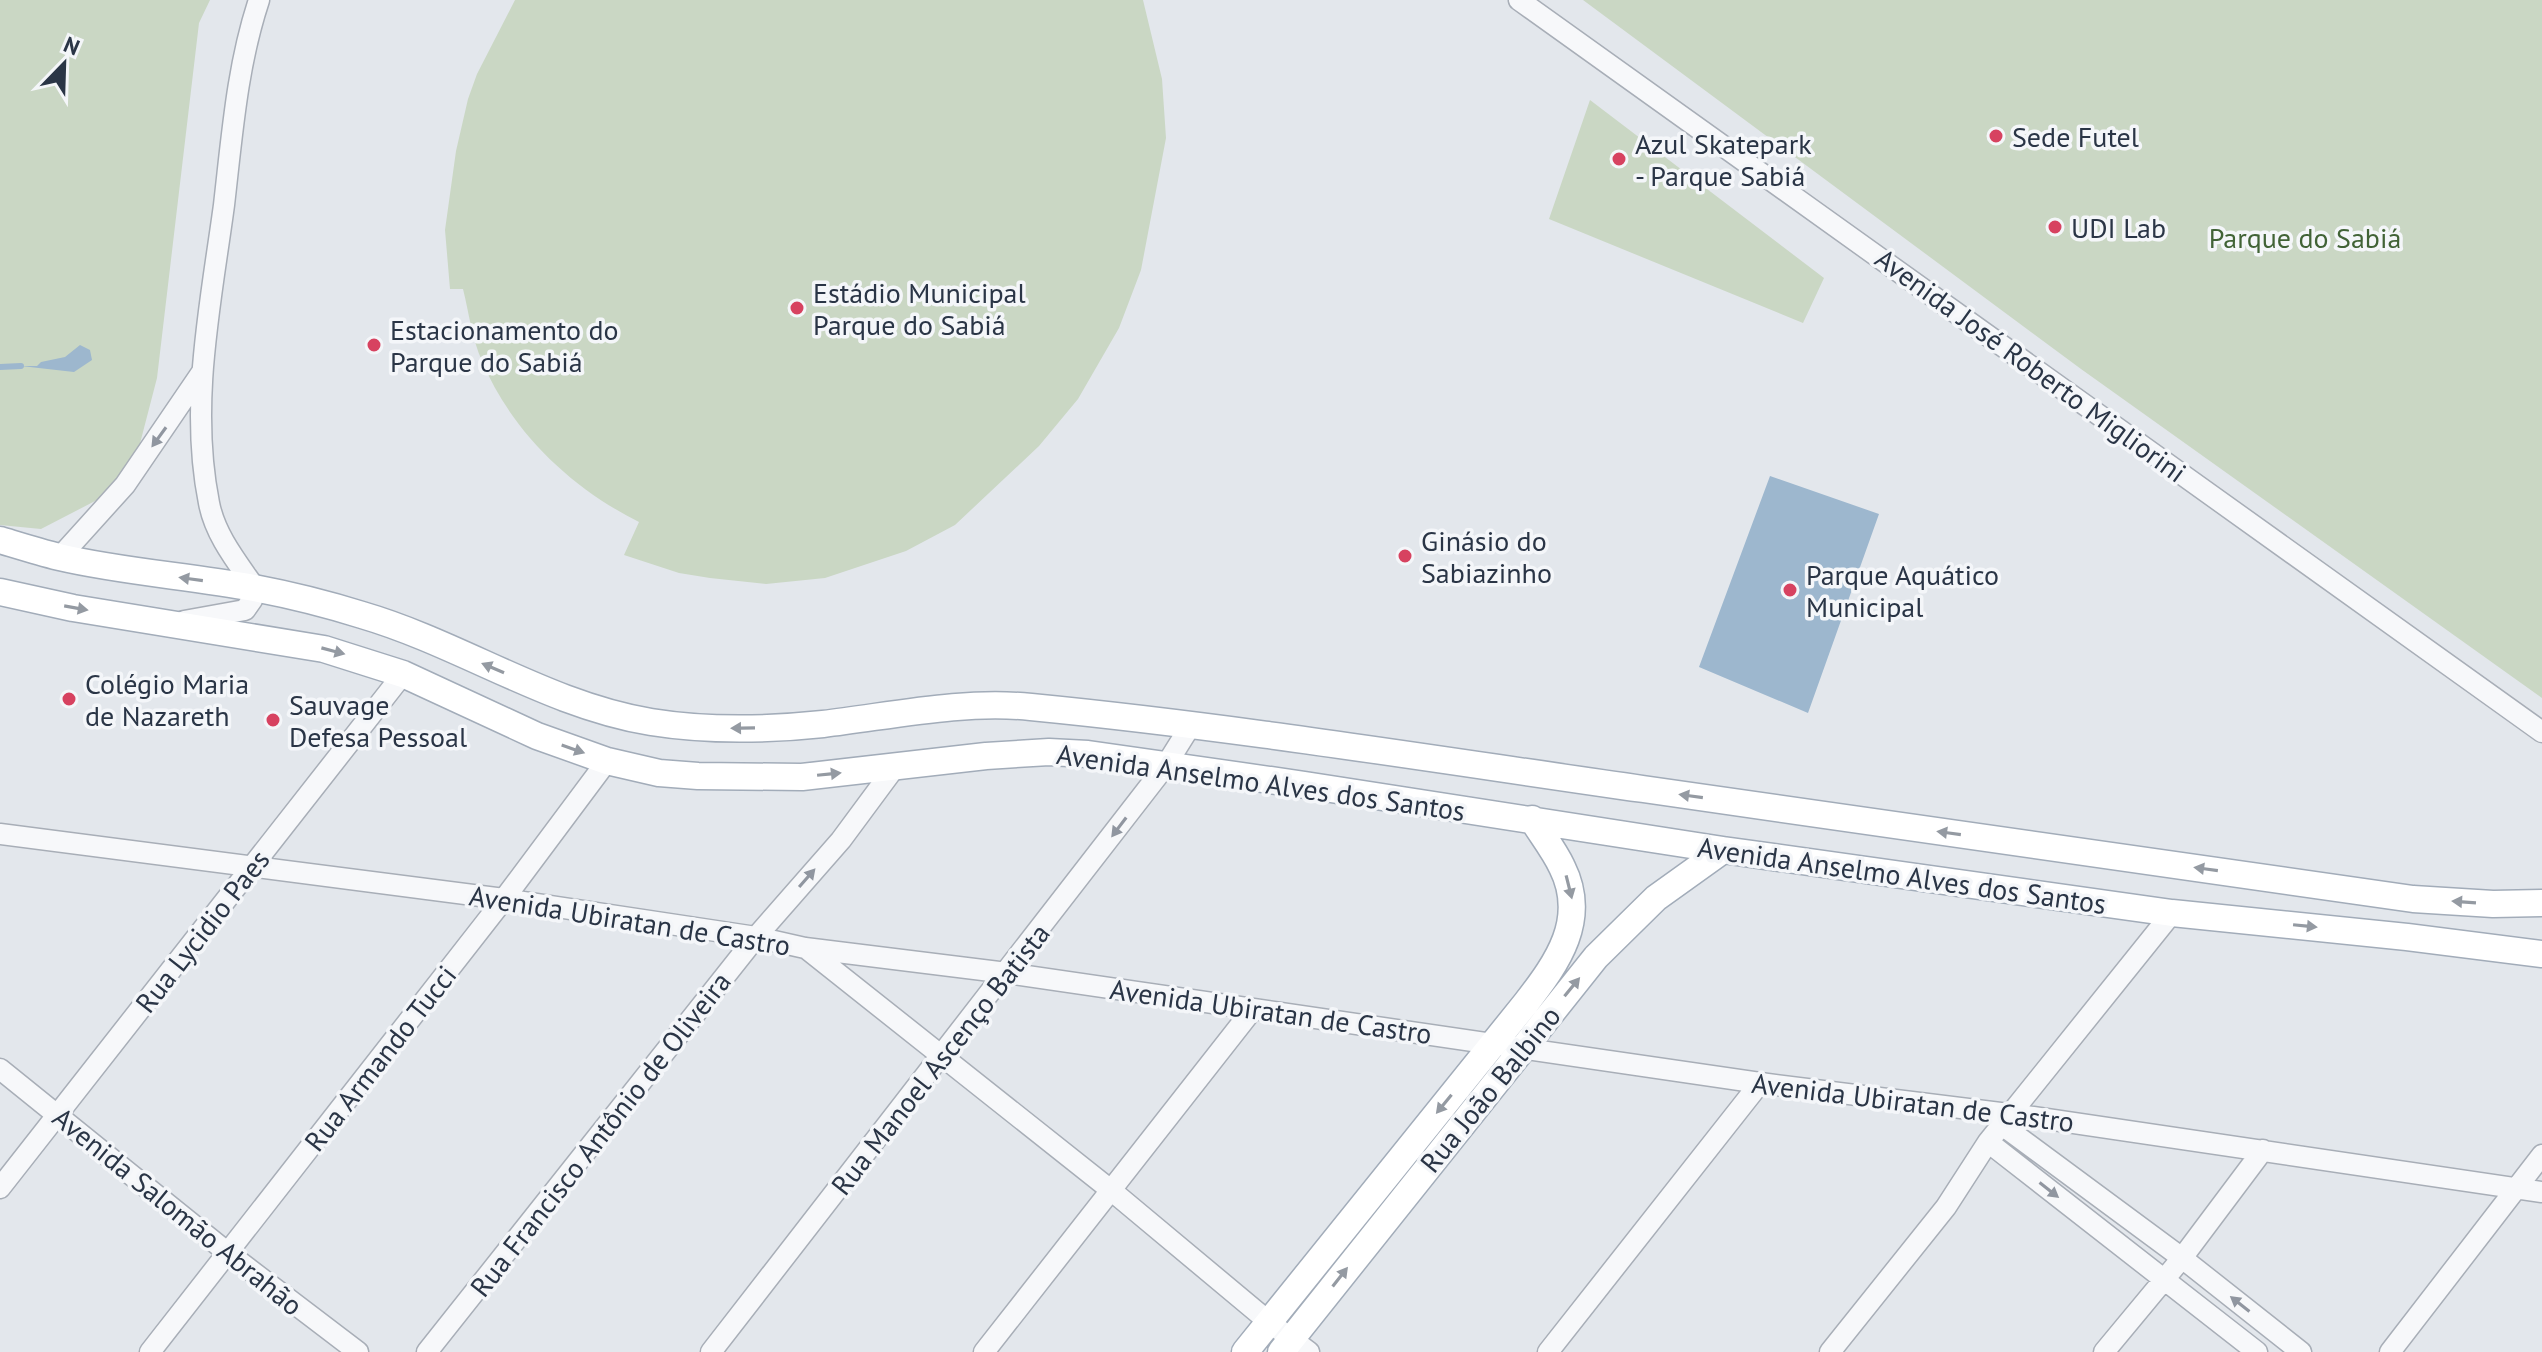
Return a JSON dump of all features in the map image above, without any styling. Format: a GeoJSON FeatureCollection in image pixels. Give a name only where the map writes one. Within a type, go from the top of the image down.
{"type":"FeatureCollection","features":[{"type":"Feature","properties":{"kind":"main road","name":"Avenida Anselmo Alves dos Santos"},"geometry":{"type":"LineString","coordinates":[[0,540],[60,557],[255,588],[378,619],[553,694],[606,713],[650,721],[695,727],[818,725],[904,713],[1007,705],[1191,725],[2413,899],[2493,904],[2542,903]]}},
{"type":"Feature","properties":{"kind":"main road","name":"Avenida Anselmo Alves dos Santos"},"geometry":{"type":"LineString","coordinates":[[0,592],[73,608],[174,622],[324,649],[403,674],[537,736],[607,761],[659,773],[750,778],[802,777],[986,756],[1049,752],[1088,754],[1723,850],[2172,913],[2542,954]]}},
{"type":"Feature","properties":{"kind":"main road","name":"Rua João Balbino"},"geometry":{"type":"LineString","coordinates":[[1245,1352],[1558,960],[1573,916],[1569,882],[1532,819]]}},
{"type":"Feature","properties":{"kind":"main road","name":"Rua João Balbino"},"geometry":{"type":"LineString","coordinates":[[1294,1347],[1596,957],[1656,898],[1723,850]]}},
{"type":"Feature","properties":{"kind":"main road"},"geometry":{"type":"LineString","coordinates":[[2407,937],[2403,929],[2403,915],[2413,899]]}},
{"type":"Feature","properties":{"kind":"street"},"geometry":{"type":"LineString","coordinates":[[174,622],[245,610],[255,588],[228,549],[209,505],[203,450],[202,372],[240,76],[259,0]]}},
{"type":"Feature","properties":{"kind":"street","name":"Avenida José Roberto Migliorini"},"geometry":{"type":"LineString","coordinates":[[1519,0],[2542,732]]}},
{"type":"Feature","properties":{"kind":"street"},"geometry":{"type":"LineString","coordinates":[[60,557],[125,485],[202,372]]}},
{"type":"Feature","properties":{"kind":"street","name":"Rua Lycidio Paes"},"geometry":{"type":"LineString","coordinates":[[0,1188],[403,674]]}},
{"type":"Feature","properties":{"kind":"street","name":"Rua Manoel Ascenço Batista"},"geometry":{"type":"LineString","coordinates":[[711,1352],[1007,973],[1166,765],[1191,725]]}},
{"type":"Feature","properties":{"kind":"street","name":"Rua Armando Tucci"},"geometry":{"type":"LineString","coordinates":[[150,1352],[504,899],[607,761]]}},
{"type":"Feature","properties":{"kind":"street","name":"Rua Francisco Antônio de Oliveira"},"geometry":{"type":"LineString","coordinates":[[427,1352],[756,937],[841,840],[895,767]]}},
{"type":"Feature","properties":{"kind":"street","name":"Avenida Ubiratan de Castro"},"geometry":{"type":"LineString","coordinates":[[0,835],[504,899],[756,937],[805,948],[1007,973],[2007,1120],[2263,1150],[2542,1192]]}},
{"type":"Feature","properties":{"kind":"street"},"geometry":{"type":"LineString","coordinates":[[1830,1352],[1946,1207],[1988,1142],[2172,913]]}},
{"type":"Feature","properties":{"kind":"street"},"geometry":{"type":"LineString","coordinates":[[805,948],[1112,1191],[1269,1322],[1294,1347]]}},
{"type":"Feature","properties":{"kind":"street"},"geometry":{"type":"LineString","coordinates":[[984,1352],[1253,1009]]}},
{"type":"Feature","properties":{"kind":"street","name":"Avenida Salomão Abrahão"},"geometry":{"type":"LineString","coordinates":[[0,1069],[228,1253],[358,1352]]}},
{"type":"Feature","properties":{"kind":"street"},"geometry":{"type":"LineString","coordinates":[[1548,1352],[1760,1083]]}},
{"type":"Feature","properties":{"kind":"street"},"geometry":{"type":"LineString","coordinates":[[2007,1120],[2301,1352]]}},
{"type":"Feature","properties":{"kind":"street"},"geometry":{"type":"LineString","coordinates":[[1988,1142],[2257,1352]]}},
{"type":"Feature","properties":{"kind":"street"},"geometry":{"type":"LineString","coordinates":[[2104,1352],[2182,1258],[2263,1150]]}},
{"type":"Feature","properties":{"kind":"street"},"geometry":{"type":"LineString","coordinates":[[2390,1352],[2542,1155]]}},
{"type":"Feature","properties":{"kind":"green space"},"geometry":{"type":"Polygon","coordinates":[[[0,0],[210,0],[199,23],[157,378],[137,455],[97,500],[41,529],[0,525],[0,0]]]}},
{"type":"Feature","properties":{"kind":"green space","name":"Estádio Municipal Parque do Sabiá"},"geometry":{"type":"Polygon","coordinates":[[[515,0],[1143,0],[1162,79],[1166,138],[1141,270],[1119,328],[1078,399],[1039,446],[955,525],[906,551],[825,578],[766,584],[679,573],[624,555],[639,522],[567,475],[526,434],[494,387],[482,361],[463,289],[450,289],[445,230],[456,151],[477,74],[515,0]]]}},
{"type":"Feature","properties":{"kind":"green space","name":"Parque do Sabiá"},"geometry":{"type":"Polygon","coordinates":[[[1583,0],[2542,0],[2542,698],[2081,369],[1583,0]]]}},
{"type":"Feature","properties":{"kind":"green space","name":"Azul Skatepark - Parque Sabiá"},"geometry":{"type":"Polygon","coordinates":[[[1590,100],[1824,278],[1803,323],[1549,219],[1590,100]]]}},
{"type":"Feature","properties":{"kind":"water"},"geometry":{"type":"Polygon","coordinates":[[[80,345],[90,350],[92,360],[74,372],[21,366],[37,366],[41,362],[65,357],[80,345]]]}},
{"type":"Feature","properties":{"kind":"water","name":"Parque Aquático Municipal"},"geometry":{"type":"Polygon","coordinates":[[[1770,476],[1879,514],[1808,713],[1699,667],[1770,476]]]}},
{"type":"Feature","properties":{"kind":"waterway"},"geometry":{"type":"LineString","coordinates":[[0,367],[21,366]]}},
{"type":"Feature","properties":{"kind":"place","name":"Sede Futel"},"geometry":{"type":"Point","coordinates":[1996,136]}},
{"type":"Feature","properties":{"kind":"place","name":"Azul Skatepark - Parque Sabiá"},"geometry":{"type":"Point","coordinates":[1619,159]}},
{"type":"Feature","properties":{"kind":"place","name":"UDI Lab"},"geometry":{"type":"Point","coordinates":[2055,227]}},
{"type":"Feature","properties":{"kind":"place","name":"Estádio Municipal Parque do Sabiá"},"geometry":{"type":"Point","coordinates":[797,308]}},
{"type":"Feature","properties":{"kind":"place","name":"Estacionamento do Parque do Sabiá"},"geometry":{"type":"Point","coordinates":[374,345]}},
{"type":"Feature","properties":{"kind":"place","name":"Ginásio do Sabiazinho"},"geometry":{"type":"Point","coordinates":[1405,556]}},
{"type":"Feature","properties":{"kind":"place","name":"Parque Aquático Municipal"},"geometry":{"type":"Point","coordinates":[1790,590]}},
{"type":"Feature","properties":{"kind":"place","name":"Colégio Maria de Nazareth"},"geometry":{"type":"Point","coordinates":[69,699]}},
{"type":"Feature","properties":{"kind":"place","name":"Sauvage Defesa Pessoal"},"geometry":{"type":"Point","coordinates":[273,720]}}]}
